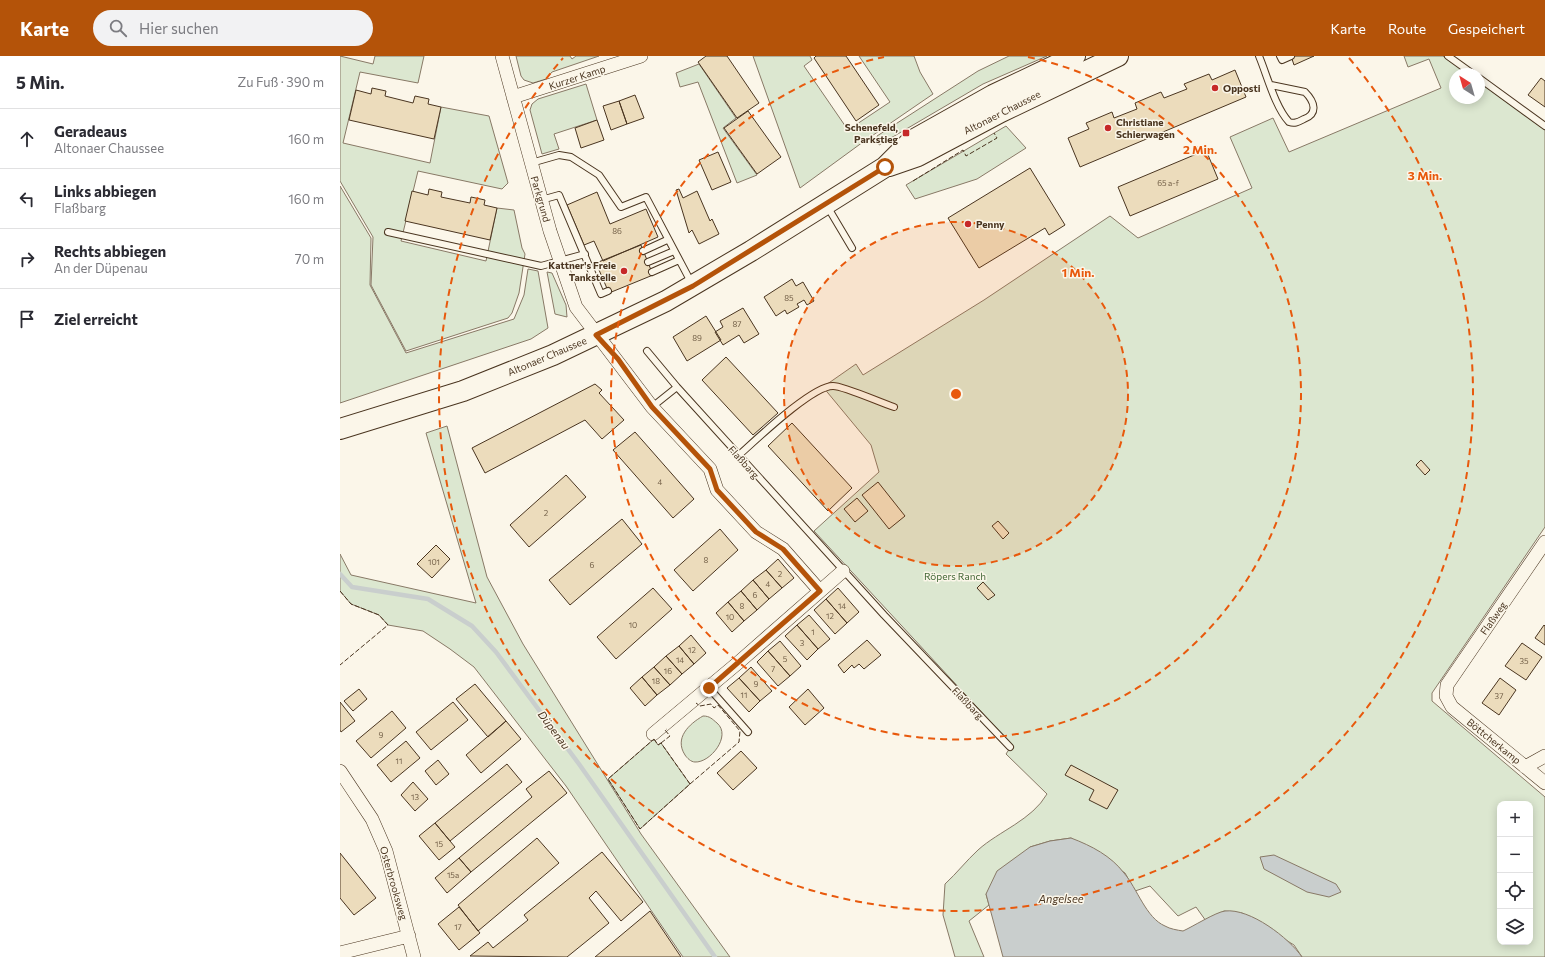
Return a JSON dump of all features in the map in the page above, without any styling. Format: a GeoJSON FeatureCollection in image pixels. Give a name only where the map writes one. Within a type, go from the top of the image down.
{"type":"FeatureCollection","features":[{"type":"Feature","properties":{"kind":"main road","name":"Altonaer Chaussee"},"geometry":{"type":"LineString","coordinates":[[340,429],[463,391],[596,335],[693,286],[826,205],[885,167],[911,141],[993,96],[1075,56]]}},
{"type":"Feature","properties":{"kind":"main road","name":"Altonaer Chaussee"},"geometry":{"type":"LineString","coordinates":[[885,167],[918,156],[1001,112],[1118,56]]}},
{"type":"Feature","properties":{"kind":"street","name":"Parkgrund"},"geometry":{"type":"LineString","coordinates":[[502,56],[541,200],[560,260],[576,307],[596,335]]}},
{"type":"Feature","properties":{"kind":"street","name":"Kurzer Kamp"},"geometry":{"type":"LineString","coordinates":[[513,97],[641,56]]}},
{"type":"Feature","properties":{"kind":"street"},"geometry":{"type":"LineString","coordinates":[[596,335],[618,359],[652,407],[710,469],[717,490],[756,532],[783,549],[820,591]]}},
{"type":"Feature","properties":{"kind":"street","name":"Flaßweg"},"geometry":{"type":"LineString","coordinates":[[1446,696],[1447,685],[1545,542]]}},
{"type":"Feature","properties":{"kind":"street"},"geometry":{"type":"LineString","coordinates":[[653,734],[709,688],[843,571]]}},
{"type":"Feature","properties":{"kind":"street","name":"Böttcherkamp"},"geometry":{"type":"LineString","coordinates":[[1446,696],[1452,707],[1545,783]]}},
{"type":"Feature","properties":{"kind":"street"},"geometry":{"type":"LineString","coordinates":[[1525,766],[1545,756]]}},
{"type":"Feature","properties":{"kind":"street","name":"Osterbrooksweg"},"geometry":{"type":"LineString","coordinates":[[340,771],[372,819],[386,851],[414,957]]}},
{"type":"Feature","properties":{"kind":"street"},"geometry":{"type":"LineString","coordinates":[[340,953],[409,936]]}},
{"type":"Feature","properties":{"kind":"lane"},"geometry":{"type":"LineString","coordinates":[[1259,56],[1271,85],[1285,118],[1289,122],[1294,123],[1310,117],[1314,112],[1314,106],[1305,92],[1271,85]]}},
{"type":"Feature","properties":{"kind":"lane"},"geometry":{"type":"LineString","coordinates":[[1280,56],[1282,60],[1291,56]]}},
{"type":"Feature","properties":{"kind":"lane"},"geometry":{"type":"LineString","coordinates":[[1448,56],[1465,68]]}},
{"type":"Feature","properties":{"kind":"lane"},"geometry":{"type":"LineString","coordinates":[[1485,82],[1545,126]]}},
{"type":"Feature","properties":{"kind":"lane"},"geometry":{"type":"LineString","coordinates":[[531,163],[559,155],[571,157],[599,175],[621,207],[646,197],[667,240],[693,286]]}},
{"type":"Feature","properties":{"kind":"lane"},"geometry":{"type":"LineString","coordinates":[[541,200],[559,194],[601,294],[608,291]]}},
{"type":"Feature","properties":{"kind":"lane"},"geometry":{"type":"LineString","coordinates":[[826,205],[852,248]]}},
{"type":"Feature","properties":{"kind":"lane"},"geometry":{"type":"LineString","coordinates":[[388,232],[541,266],[585,254]]}},
{"type":"Feature","properties":{"kind":"lane"},"geometry":{"type":"LineString","coordinates":[[643,251],[667,240]]}},
{"type":"Feature","properties":{"kind":"lane"},"geometry":{"type":"LineString","coordinates":[[648,262],[674,251]]}},
{"type":"Feature","properties":{"kind":"lane"},"geometry":{"type":"LineString","coordinates":[[652,272],[679,260]]}},
{"type":"Feature","properties":{"kind":"lane"},"geometry":{"type":"LineString","coordinates":[[593,274],[600,271]]}},
{"type":"Feature","properties":{"kind":"lane"},"geometry":{"type":"LineString","coordinates":[[597,284],[604,281]]}},
{"type":"Feature","properties":{"kind":"lane","name":"Flaßbarg"},"geometry":{"type":"LineString","coordinates":[[647,351],[677,387],[843,571],[1010,747]]}},
{"type":"Feature","properties":{"kind":"lane"},"geometry":{"type":"LineString","coordinates":[[738,455],[787,413],[823,387],[835,386],[894,407]]}},
{"type":"Feature","properties":{"kind":"lane"},"geometry":{"type":"LineString","coordinates":[[652,407],[677,387]]}},
{"type":"Feature","properties":{"kind":"lane"},"geometry":{"type":"LineString","coordinates":[[709,688],[748,732]]}},
{"type":"Feature","properties":{"kind":"green space"},"geometry":{"type":"Polygon","coordinates":[[[340,56],[373,64],[375,56],[424,56],[418,83],[360,72],[343,143],[430,163],[441,107],[489,116],[508,183],[502,189],[418,171],[401,241],[486,261],[497,208],[514,210],[522,248],[525,254],[519,293],[512,313],[508,318],[406,351],[371,285],[373,237],[340,181],[340,56]]]}},
{"type":"Feature","properties":{"kind":"green space"},"geometry":{"type":"Polygon","coordinates":[[[516,56],[570,56],[572,59],[576,56],[599,56],[552,72],[546,79],[533,83],[524,80],[521,76],[516,56]]]}},
{"type":"Feature","properties":{"kind":"green space"},"geometry":{"type":"Polygon","coordinates":[[[753,56],[810,56],[812,60],[804,66],[848,130],[890,102],[859,56],[914,56],[920,72],[933,94],[863,142],[800,188],[753,56]]]}},
{"type":"Feature","properties":{"kind":"green space"},"geometry":{"type":"Polygon","coordinates":[[[1009,56],[1047,56],[983,84],[879,145],[877,136],[978,71],[1009,56]]]}},
{"type":"Feature","properties":{"kind":"green space","name":"Röpers Ranch"},"geometry":{"type":"Polygon","coordinates":[[[1404,56],[1443,56],[1460,68],[1449,68],[1449,104],[1485,104],[1485,86],[1545,130],[1545,527],[1432,693],[1432,701],[1545,797],[1545,957],[1302,957],[1294,945],[1242,913],[1224,911],[1206,921],[1196,907],[1178,916],[1150,886],[1135,891],[1125,873],[1071,838],[1050,841],[1030,847],[986,894],[989,905],[969,921],[984,957],[955,957],[943,915],[945,884],[978,850],[1033,811],[1047,794],[1006,754],[1012,745],[814,531],[879,472],[871,445],[823,387],[856,364],[863,375],[984,300],[1110,216],[1138,238],[1252,188],[1230,137],[1273,118],[1289,152],[1441,88],[1429,59],[1408,67],[1404,56]]]}},
{"type":"Feature","properties":{"kind":"green space"},"geometry":{"type":"Polygon","coordinates":[[[699,64],[736,118],[723,128],[757,175],[737,183],[698,82],[680,87],[676,73],[699,64]]]}},
{"type":"Feature","properties":{"kind":"green space"},"geometry":{"type":"Polygon","coordinates":[[[586,84],[597,120],[554,134],[559,149],[542,154],[530,110],[532,104],[538,99],[586,84]]]}},
{"type":"Feature","properties":{"kind":"green space"},"geometry":{"type":"Polygon","coordinates":[[[1006,126],[1026,148],[977,179],[915,199],[906,185],[1006,126]]]}},
{"type":"Feature","properties":{"kind":"green space"},"geometry":{"type":"Polygon","coordinates":[[[340,186],[371,238],[370,285],[406,353],[514,319],[524,295],[528,269],[538,271],[548,328],[531,339],[340,403],[340,186]]]}},
{"type":"Feature","properties":{"kind":"green space"},"geometry":{"type":"Polygon","coordinates":[[[547,272],[552,273],[566,305],[567,317],[555,314],[547,272]]]}},
{"type":"Feature","properties":{"kind":"green space"},"geometry":{"type":"Polygon","coordinates":[[[447,426],[487,577],[523,644],[641,834],[730,957],[683,957],[566,786],[474,667],[423,631],[388,625],[379,615],[351,604],[340,591],[340,554],[351,575],[476,603],[426,433],[447,426]]]}},
{"type":"Feature","properties":{"kind":"green space"},"geometry":{"type":"Polygon","coordinates":[[[703,716],[712,719],[721,728],[721,741],[713,754],[701,761],[694,762],[685,755],[682,749],[682,737],[688,727],[703,716]]]}},
{"type":"Feature","properties":{"kind":"green space"},"geometry":{"type":"Polygon","coordinates":[[[654,739],[658,745],[661,743],[690,784],[640,829],[608,779],[654,739]]]}},
{"type":"Feature","properties":{"kind":"water","name":"Angelsee"},"geometry":{"type":"Polygon","coordinates":[[[1071,838],[1094,848],[1113,861],[1129,879],[1147,910],[1158,922],[1167,927],[1183,931],[1221,912],[1235,911],[1257,919],[1279,933],[1296,949],[1302,957],[1003,957],[986,894],[997,871],[1030,847],[1050,841],[1071,838]]]}},
{"type":"Feature","properties":{"kind":"water"},"geometry":{"type":"Polygon","coordinates":[[[1274,855],[1336,884],[1341,892],[1329,897],[1307,892],[1264,869],[1260,857],[1274,855]]]}},
{"type":"Feature","properties":{"kind":"building"},"geometry":{"type":"Polygon","coordinates":[[[706,56],[727,56],[759,103],[737,118],[698,62],[706,56]]]}},
{"type":"Feature","properties":{"kind":"building"},"geometry":{"type":"Polygon","coordinates":[[[816,56],[846,56],[879,105],[856,121],[814,58],[816,56]]]}},
{"type":"Feature","properties":{"kind":"building"},"geometry":{"type":"Polygon","coordinates":[[[1291,56],[1314,56],[1294,65],[1291,56]]]}},
{"type":"Feature","properties":{"kind":"building"},"geometry":{"type":"Polygon","coordinates":[[[1235,70],[1246,97],[1080,167],[1068,138],[1089,129],[1086,123],[1112,112],[1114,118],[1137,109],[1135,103],[1161,92],[1164,98],[1187,89],[1184,84],[1209,74],[1212,80],[1235,70]]]}},
{"type":"Feature","properties":{"kind":"building"},"geometry":{"type":"Polygon","coordinates":[[[1541,78],[1545,81],[1545,107],[1528,95],[1541,78]]]}},
{"type":"Feature","properties":{"kind":"building"},"geometry":{"type":"Polygon","coordinates":[[[372,88],[386,91],[385,96],[413,103],[415,96],[429,99],[428,104],[441,107],[434,139],[349,120],[356,90],[371,94],[372,88]]]}},
{"type":"Feature","properties":{"kind":"building"},"geometry":{"type":"Polygon","coordinates":[[[635,95],[644,118],[627,124],[619,101],[635,95]]]}},
{"type":"Feature","properties":{"kind":"building"},"geometry":{"type":"Polygon","coordinates":[[[619,101],[627,124],[611,130],[603,106],[619,101]]]}},
{"type":"Feature","properties":{"kind":"building"},"geometry":{"type":"Polygon","coordinates":[[[748,111],[781,157],[757,174],[724,128],[748,111]]]}},
{"type":"Feature","properties":{"kind":"building"},"geometry":{"type":"Polygon","coordinates":[[[597,120],[604,140],[581,148],[575,128],[597,120]]]}},
{"type":"Feature","properties":{"kind":"building"},"geometry":{"type":"Polygon","coordinates":[[[1206,150],[1218,179],[1130,216],[1118,187],[1206,150]]]}},
{"type":"Feature","properties":{"kind":"building"},"geometry":{"type":"Polygon","coordinates":[[[718,152],[731,182],[712,190],[699,160],[718,152]]]}},
{"type":"Feature","properties":{"kind":"building"},"geometry":{"type":"Polygon","coordinates":[[[1030,168],[1065,225],[1049,235],[1045,228],[979,268],[948,218],[1030,168]]]}},
{"type":"Feature","properties":{"kind":"building"},"geometry":{"type":"Polygon","coordinates":[[[429,189],[442,192],[441,197],[470,203],[471,197],[485,200],[484,205],[497,208],[490,240],[405,221],[412,191],[428,195],[429,189]]]}},
{"type":"Feature","properties":{"kind":"building"},"geometry":{"type":"Polygon","coordinates":[[[679,189],[683,198],[697,191],[710,221],[712,219],[719,234],[699,244],[692,230],[689,233],[676,190],[679,189]]]}},
{"type":"Feature","properties":{"kind":"building"},"geometry":{"type":"Polygon","coordinates":[[[597,192],[610,224],[646,209],[658,237],[603,261],[594,241],[584,245],[567,205],[597,192]]]}},
{"type":"Feature","properties":{"kind":"building"},"geometry":{"type":"Polygon","coordinates":[[[641,245],[653,275],[609,293],[596,263],[641,245]]]}},
{"type":"Feature","properties":{"kind":"building"},"geometry":{"type":"Polygon","coordinates":[[[792,279],[796,286],[803,282],[814,301],[807,305],[804,300],[797,304],[799,307],[787,314],[785,310],[776,316],[764,297],[792,279]]]}},
{"type":"Feature","properties":{"kind":"building"},"geometry":{"type":"Polygon","coordinates":[[[743,308],[759,334],[744,343],[739,335],[723,345],[715,332],[723,327],[720,321],[743,308]]]}},
{"type":"Feature","properties":{"kind":"building"},"geometry":{"type":"Polygon","coordinates":[[[706,316],[721,340],[687,361],[673,337],[706,316]]]}},
{"type":"Feature","properties":{"kind":"building"},"geometry":{"type":"Polygon","coordinates":[[[726,357],[778,413],[753,435],[702,380],[726,357]]]}},
{"type":"Feature","properties":{"kind":"building"},"geometry":{"type":"Polygon","coordinates":[[[595,384],[602,390],[599,393],[624,420],[602,439],[585,420],[485,473],[472,448],[595,384]]]}},
{"type":"Feature","properties":{"kind":"building"},"geometry":{"type":"Polygon","coordinates":[[[792,423],[852,488],[828,511],[768,446],[792,423]]]}},
{"type":"Feature","properties":{"kind":"building"},"geometry":{"type":"Polygon","coordinates":[[[635,432],[694,499],[673,518],[613,450],[635,432]]]}},
{"type":"Feature","properties":{"kind":"building"},"geometry":{"type":"Polygon","coordinates":[[[1421,460],[1430,470],[1425,475],[1416,465],[1421,460]]]}},
{"type":"Feature","properties":{"kind":"building"},"geometry":{"type":"Polygon","coordinates":[[[566,475],[586,497],[529,547],[510,525],[566,475]]]}},
{"type":"Feature","properties":{"kind":"building"},"geometry":{"type":"Polygon","coordinates":[[[878,482],[905,516],[889,529],[862,495],[878,482]]]}},
{"type":"Feature","properties":{"kind":"building"},"geometry":{"type":"Polygon","coordinates":[[[857,498],[868,511],[855,522],[844,509],[857,498]]]}},
{"type":"Feature","properties":{"kind":"building"},"geometry":{"type":"Polygon","coordinates":[[[622,519],[642,544],[570,605],[549,580],[622,519]]]}},
{"type":"Feature","properties":{"kind":"building"},"geometry":{"type":"Polygon","coordinates":[[[998,521],[1009,533],[1003,539],[992,526],[998,521]]]}},
{"type":"Feature","properties":{"kind":"building"},"geometry":{"type":"Polygon","coordinates":[[[720,529],[738,550],[693,591],[674,570],[720,529]]]}},
{"type":"Feature","properties":{"kind":"building"},"geometry":{"type":"Polygon","coordinates":[[[436,545],[450,559],[432,578],[417,564],[436,545]]]}},
{"type":"Feature","properties":{"kind":"building"},"geometry":{"type":"Polygon","coordinates":[[[778,559],[794,578],[782,588],[766,570],[778,559]]]}},
{"type":"Feature","properties":{"kind":"building"},"geometry":{"type":"Polygon","coordinates":[[[766,570],[782,588],[769,599],[753,580],[766,570]]]}},
{"type":"Feature","properties":{"kind":"building"},"geometry":{"type":"Polygon","coordinates":[[[753,580],[769,599],[757,610],[741,591],[753,580]]]}},
{"type":"Feature","properties":{"kind":"building"},"geometry":{"type":"Polygon","coordinates":[[[983,582],[995,595],[988,600],[977,588],[983,582]]]}},
{"type":"Feature","properties":{"kind":"building"},"geometry":{"type":"Polygon","coordinates":[[[653,588],[672,609],[616,659],[597,637],[653,588]]]}},
{"type":"Feature","properties":{"kind":"building"},"geometry":{"type":"Polygon","coordinates":[[[838,588],[859,612],[847,623],[826,599],[838,588]]]}},
{"type":"Feature","properties":{"kind":"building"},"geometry":{"type":"Polygon","coordinates":[[[741,591],[757,610],[744,621],[728,602],[741,591]]]}},
{"type":"Feature","properties":{"kind":"building"},"geometry":{"type":"Polygon","coordinates":[[[826,599],[847,623],[835,634],[814,610],[826,599]]]}},
{"type":"Feature","properties":{"kind":"building"},"geometry":{"type":"Polygon","coordinates":[[[728,602],[744,621],[732,632],[716,613],[728,602]]]}},
{"type":"Feature","properties":{"kind":"building"},"geometry":{"type":"Polygon","coordinates":[[[809,615],[830,639],[818,649],[797,625],[809,615]]]}},
{"type":"Feature","properties":{"kind":"building"},"geometry":{"type":"Polygon","coordinates":[[[797,625],[818,649],[807,660],[785,636],[797,625]]]}},
{"type":"Feature","properties":{"kind":"building"},"geometry":{"type":"Polygon","coordinates":[[[1544,625],[1545,626],[1545,645],[1535,638],[1544,625]]]}},
{"type":"Feature","properties":{"kind":"building"},"geometry":{"type":"Polygon","coordinates":[[[691,635],[706,653],[694,664],[679,646],[691,635]]]}},
{"type":"Feature","properties":{"kind":"building"},"geometry":{"type":"Polygon","coordinates":[[[867,640],[881,655],[864,669],[859,664],[854,668],[852,665],[844,673],[838,665],[867,640]]]}},
{"type":"Feature","properties":{"kind":"building"},"geometry":{"type":"Polygon","coordinates":[[[780,641],[801,666],[790,676],[768,651],[780,641]]]}},
{"type":"Feature","properties":{"kind":"building"},"geometry":{"type":"Polygon","coordinates":[[[1522,643],[1542,657],[1526,680],[1505,666],[1522,643]]]}},
{"type":"Feature","properties":{"kind":"building"},"geometry":{"type":"Polygon","coordinates":[[[679,646],[694,664],[682,674],[666,656],[679,646]]]}},
{"type":"Feature","properties":{"kind":"building"},"geometry":{"type":"Polygon","coordinates":[[[768,651],[790,676],[778,686],[757,662],[768,651]]]}},
{"type":"Feature","properties":{"kind":"building"},"geometry":{"type":"Polygon","coordinates":[[[666,656],[682,674],[670,685],[654,667],[666,656]]]}},
{"type":"Feature","properties":{"kind":"building"},"geometry":{"type":"Polygon","coordinates":[[[654,667],[670,685],[657,695],[642,677],[654,667]]]}},
{"type":"Feature","properties":{"kind":"building"},"geometry":{"type":"Polygon","coordinates":[[[751,667],[772,691],[760,701],[739,678],[751,667]]]}},
{"type":"Feature","properties":{"kind":"building"},"geometry":{"type":"Polygon","coordinates":[[[642,677],[657,695],[645,706],[630,688],[642,677]]]}},
{"type":"Feature","properties":{"kind":"building"},"geometry":{"type":"Polygon","coordinates":[[[739,678],[760,701],[749,712],[727,688],[739,678]]]}},
{"type":"Feature","properties":{"kind":"building"},"geometry":{"type":"Polygon","coordinates":[[[1500,678],[1516,690],[1499,715],[1482,703],[1500,678]]]}},
{"type":"Feature","properties":{"kind":"building"},"geometry":{"type":"Polygon","coordinates":[[[475,684],[506,721],[488,737],[456,699],[475,684]]]}},
{"type":"Feature","properties":{"kind":"building"},"geometry":{"type":"Polygon","coordinates":[[[359,689],[367,699],[353,711],[344,701],[359,689]]]}},
{"type":"Feature","properties":{"kind":"building"},"geometry":{"type":"Polygon","coordinates":[[[808,689],[824,708],[805,725],[789,707],[808,689]]]}},
{"type":"Feature","properties":{"kind":"building"},"geometry":{"type":"Polygon","coordinates":[[[340,702],[355,721],[341,732],[340,730],[340,702]]]}},
{"type":"Feature","properties":{"kind":"building"},"geometry":{"type":"Polygon","coordinates":[[[453,702],[468,720],[431,750],[416,732],[453,702]]]}},
{"type":"Feature","properties":{"kind":"building"},"geometry":{"type":"Polygon","coordinates":[[[392,711],[406,728],[371,758],[356,741],[392,711]]]}},
{"type":"Feature","properties":{"kind":"building"},"geometry":{"type":"Polygon","coordinates":[[[506,721],[521,739],[481,773],[466,755],[506,721]]]}},
{"type":"Feature","properties":{"kind":"building"},"geometry":{"type":"Polygon","coordinates":[[[406,741],[420,758],[391,782],[377,765],[406,741]]]}},
{"type":"Feature","properties":{"kind":"building"},"geometry":{"type":"Polygon","coordinates":[[[741,751],[757,768],[733,790],[717,773],[741,751]]]}},
{"type":"Feature","properties":{"kind":"building"},"geometry":{"type":"Polygon","coordinates":[[[438,760],[449,774],[436,785],[425,771],[438,760]]]}},
{"type":"Feature","properties":{"kind":"building"},"geometry":{"type":"Polygon","coordinates":[[[507,764],[522,782],[450,841],[435,823],[507,764]]]}},
{"type":"Feature","properties":{"kind":"building"},"geometry":{"type":"Polygon","coordinates":[[[1071,765],[1118,790],[1107,809],[1089,800],[1094,790],[1065,775],[1071,765]]]}},
{"type":"Feature","properties":{"kind":"building"},"geometry":{"type":"Polygon","coordinates":[[[549,771],[567,793],[471,872],[459,858],[532,797],[526,789],[549,771]]]}},
{"type":"Feature","properties":{"kind":"building"},"geometry":{"type":"Polygon","coordinates":[[[413,782],[428,799],[415,811],[401,795],[413,782]]]}},
{"type":"Feature","properties":{"kind":"building"},"geometry":{"type":"Polygon","coordinates":[[[435,823],[455,847],[439,860],[419,836],[435,823]]]}},
{"type":"Feature","properties":{"kind":"building"},"geometry":{"type":"Polygon","coordinates":[[[537,838],[559,863],[478,931],[458,905],[537,838]]]}},
{"type":"Feature","properties":{"kind":"building"},"geometry":{"type":"Polygon","coordinates":[[[602,852],[643,902],[621,921],[596,891],[589,898],[609,923],[567,957],[470,956],[488,942],[493,948],[528,920],[524,915],[602,852]]]}},
{"type":"Feature","properties":{"kind":"building"},"geometry":{"type":"Polygon","coordinates":[[[340,853],[376,898],[354,915],[340,898],[340,853]]]}},
{"type":"Feature","properties":{"kind":"building"},"geometry":{"type":"Polygon","coordinates":[[[459,858],[471,872],[447,893],[435,878],[459,858]]]}},
{"type":"Feature","properties":{"kind":"building"},"geometry":{"type":"Polygon","coordinates":[[[459,907],[480,933],[459,950],[438,924],[459,907]]]}},
{"type":"Feature","properties":{"kind":"building"},"geometry":{"type":"Polygon","coordinates":[[[650,911],[681,957],[595,957],[650,911]]]}},
{"type":"Feature","properties":{"kind":"waterway","name":"Düpenau"},"geometry":{"type":"LineString","coordinates":[[340,574],[352,587],[428,599],[472,626],[496,652],[579,764],[715,957]]}},
{"type":"Feature","properties":{"kind":"fence"},"geometry":{"type":"LineString","coordinates":[[913,181],[963,150],[966,156],[997,138],[994,133]]}},
{"type":"Feature","properties":{"kind":"fence"},"geometry":{"type":"LineString","coordinates":[[340,591],[351,604],[379,615],[388,625],[340,665]]}},
{"type":"Feature","properties":{"kind":"fence"},"geometry":{"type":"LineString","coordinates":[[690,784],[739,742],[740,731],[718,705],[714,708],[711,704],[700,706],[696,703]]}},
{"type":"Feature","properties":{"kind":"fence"},"geometry":{"type":"LineString","coordinates":[[661,743],[670,736],[665,730],[667,729]]}},
{"type":"Feature","properties":{"kind":"fence"},"geometry":{"type":"LineString","coordinates":[[654,739],[658,745],[661,743],[690,784],[640,829],[608,779],[654,739]]}},
{"type":"Feature","properties":{"kind":"place","name":"Opposti"},"geometry":{"type":"Point","coordinates":[1215,88]}},
{"type":"Feature","properties":{"kind":"place","name":"Christiane Schierwagen"},"geometry":{"type":"Point","coordinates":[1108,128]}},
{"type":"Feature","properties":{"kind":"place","name":"Schenefeld, Parkstieg"},"geometry":{"type":"Point","coordinates":[906,133]}},
{"type":"Feature","properties":{"kind":"place","name":"Penny"},"geometry":{"type":"Point","coordinates":[968,224]}},
{"type":"Feature","properties":{"kind":"place","name":"Kattner's Freie Tankstelle"},"geometry":{"type":"Point","coordinates":[624,271]}},
{"type":"Feature","properties":{"kind":"route"},"geometry":{"type":"LineString","coordinates":[[709,688],[820,591],[783,549],[756,532],[717,490],[710,469],[652,407],[618,359],[596,335],[666,301],[693,286],[826,205],[885,167]]}}]}
